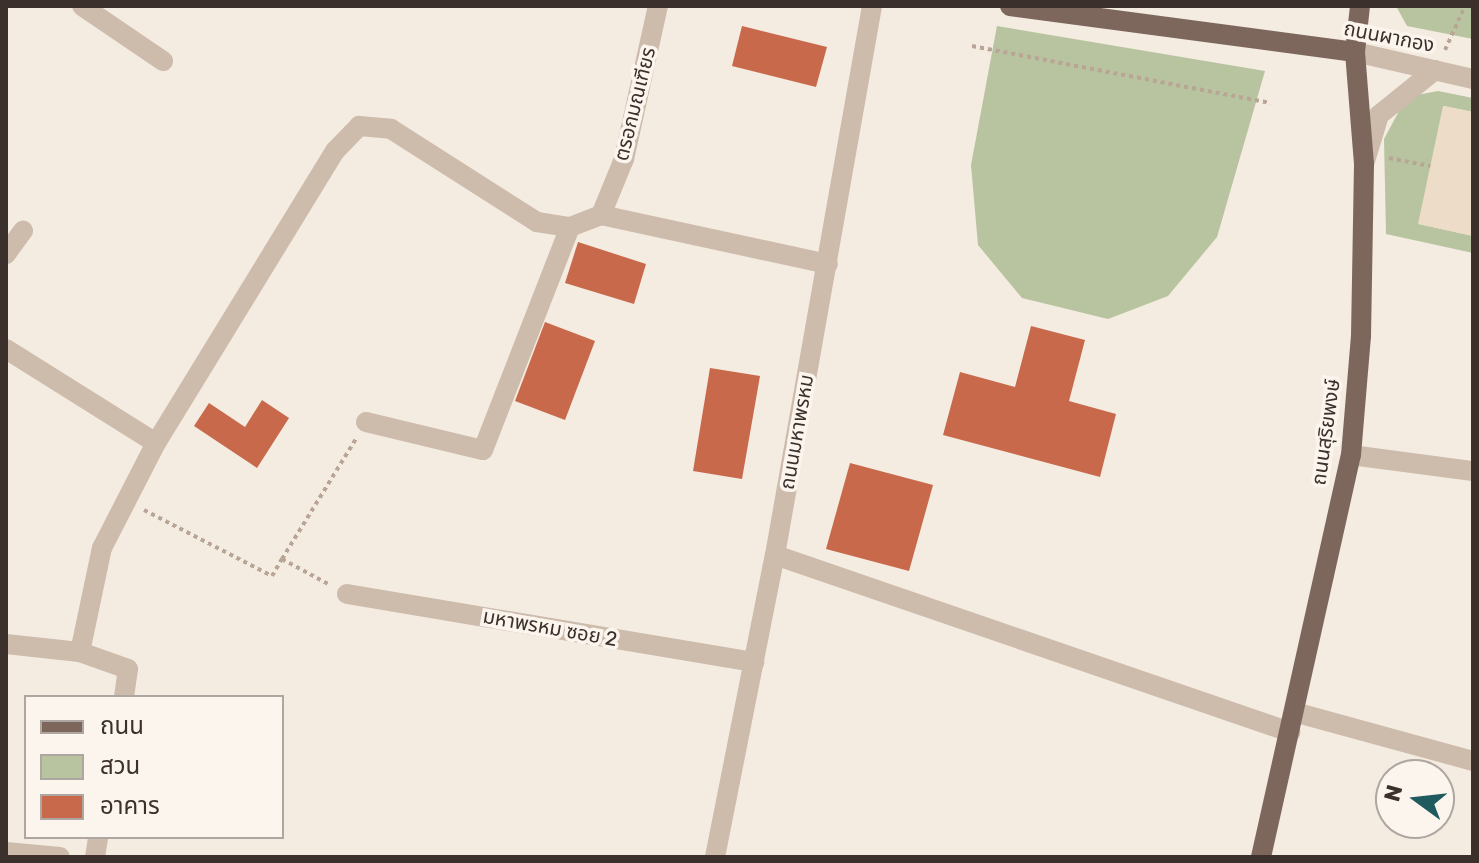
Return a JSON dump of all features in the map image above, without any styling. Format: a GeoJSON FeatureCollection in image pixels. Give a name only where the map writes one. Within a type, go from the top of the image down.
{"type":"FeatureCollection","features":[{"type":"Feature","properties":{"kind":"main road","name":"ถนนผากอง"},"geometry":{"type":"LineString","coordinates":[[1010,6],[1355,52]]}},
{"type":"Feature","properties":{"kind":"main road","name":"ถนนสุริยพงษ์"},"geometry":{"type":"LineString","coordinates":[[1261,857],[1351,455],[1361,336],[1364,164],[1355,52],[1360,6]]}},
{"type":"Feature","properties":{"kind":"street"},"geometry":{"type":"LineString","coordinates":[[82,6],[163,61]]}},
{"type":"Feature","properties":{"kind":"street","name":"ตรอกมณเฑียร"},"geometry":{"type":"LineString","coordinates":[[601,215],[624,159],[658,6]]}},
{"type":"Feature","properties":{"kind":"street","name":"ถนนมหาพรหม"},"geometry":{"type":"LineString","coordinates":[[715,857],[775,555],[872,6]]}},
{"type":"Feature","properties":{"kind":"street","name":"ถนนผากอง"},"geometry":{"type":"LineString","coordinates":[[1355,52],[1473,79]]}},
{"type":"Feature","properties":{"kind":"street"},"geometry":{"type":"LineString","coordinates":[[1364,164],[1379,115],[1435,70]]}},
{"type":"Feature","properties":{"kind":"street"},"geometry":{"type":"LineString","coordinates":[[80,652],[102,548],[125,500],[156,443],[335,151],[359,126],[391,129],[537,222],[570,227],[601,215],[828,264]]}},
{"type":"Feature","properties":{"kind":"street"},"geometry":{"type":"LineString","coordinates":[[366,422],[483,450],[570,227]]}},
{"type":"Feature","properties":{"kind":"street"},"geometry":{"type":"LineString","coordinates":[[6,254],[23,231]]}},
{"type":"Feature","properties":{"kind":"street"},"geometry":{"type":"LineString","coordinates":[[6,349],[156,443]]}},
{"type":"Feature","properties":{"kind":"street"},"geometry":{"type":"LineString","coordinates":[[1351,455],[1473,471]]}},
{"type":"Feature","properties":{"kind":"street"},"geometry":{"type":"LineString","coordinates":[[775,555],[1292,722],[1473,761]]}},
{"type":"Feature","properties":{"kind":"street","name":"มหาพรหม ซอย 2"},"geometry":{"type":"LineString","coordinates":[[347,594],[754,662]]}},
{"type":"Feature","properties":{"kind":"street"},"geometry":{"type":"LineString","coordinates":[[6,644],[80,652],[128,669],[124,695]]}},
{"type":"Feature","properties":{"kind":"street"},"geometry":{"type":"LineString","coordinates":[[6,852],[60,857]]}},
{"type":"Feature","properties":{"kind":"path"},"geometry":{"type":"LineString","coordinates":[[1435,70],[1465,6]]}},
{"type":"Feature","properties":{"kind":"path"},"geometry":{"type":"LineString","coordinates":[[972,46],[1271,103]]}},
{"type":"Feature","properties":{"kind":"path"},"geometry":{"type":"LineString","coordinates":[[1364,164],[1384,157],[1430,166]]}},
{"type":"Feature","properties":{"kind":"path"},"geometry":{"type":"LineString","coordinates":[[125,500],[272,576],[366,422]]}},
{"type":"Feature","properties":{"kind":"path"},"geometry":{"type":"LineString","coordinates":[[282,559],[347,594]]}},
{"type":"Feature","properties":{"kind":"green space"},"geometry":{"type":"Polygon","coordinates":[[[1396,6],[1473,6],[1473,39],[1407,26],[1396,6]]]}},
{"type":"Feature","properties":{"kind":"green space"},"geometry":{"type":"Polygon","coordinates":[[[997,26],[1265,71],[1217,237],[1168,296],[1108,319],[1022,298],[978,245],[971,165],[997,26]]]}},
{"type":"Feature","properties":{"kind":"green space"},"geometry":{"type":"Polygon","coordinates":[[[1438,91],[1473,98],[1473,112],[1444,106],[1419,224],[1473,236],[1473,253],[1386,234],[1384,139],[1399,111],[1417,95],[1438,91]]]}},
{"type":"Feature","properties":{"kind":"shaded area"},"geometry":{"type":"Polygon","coordinates":[[[1443,106],[1473,112],[1473,236],[1418,224],[1443,106]]]}},
{"type":"Feature","properties":{"kind":"building"},"geometry":{"type":"Polygon","coordinates":[[[742,26],[827,47],[816,87],[732,66],[742,26]]]}},
{"type":"Feature","properties":{"kind":"building"},"geometry":{"type":"Polygon","coordinates":[[[578,242],[646,264],[634,304],[565,283],[578,242]]]}},
{"type":"Feature","properties":{"kind":"building"},"geometry":{"type":"Polygon","coordinates":[[[545,322],[595,341],[565,420],[515,401],[545,322]]]}},
{"type":"Feature","properties":{"kind":"building"},"geometry":{"type":"Polygon","coordinates":[[[1031,326],[1085,340],[1069,401],[1116,414],[1100,477],[943,435],[960,372],[1015,387],[1031,326]]]}},
{"type":"Feature","properties":{"kind":"building"},"geometry":{"type":"Polygon","coordinates":[[[710,368],[760,376],[742,479],[693,471],[710,368]]]}},
{"type":"Feature","properties":{"kind":"building"},"geometry":{"type":"Polygon","coordinates":[[[262,400],[289,418],[257,468],[194,426],[209,403],[245,427],[262,400]]]}},
{"type":"Feature","properties":{"kind":"building"},"geometry":{"type":"Polygon","coordinates":[[[850,463],[933,485],[909,571],[826,549],[850,463]]]}}]}
